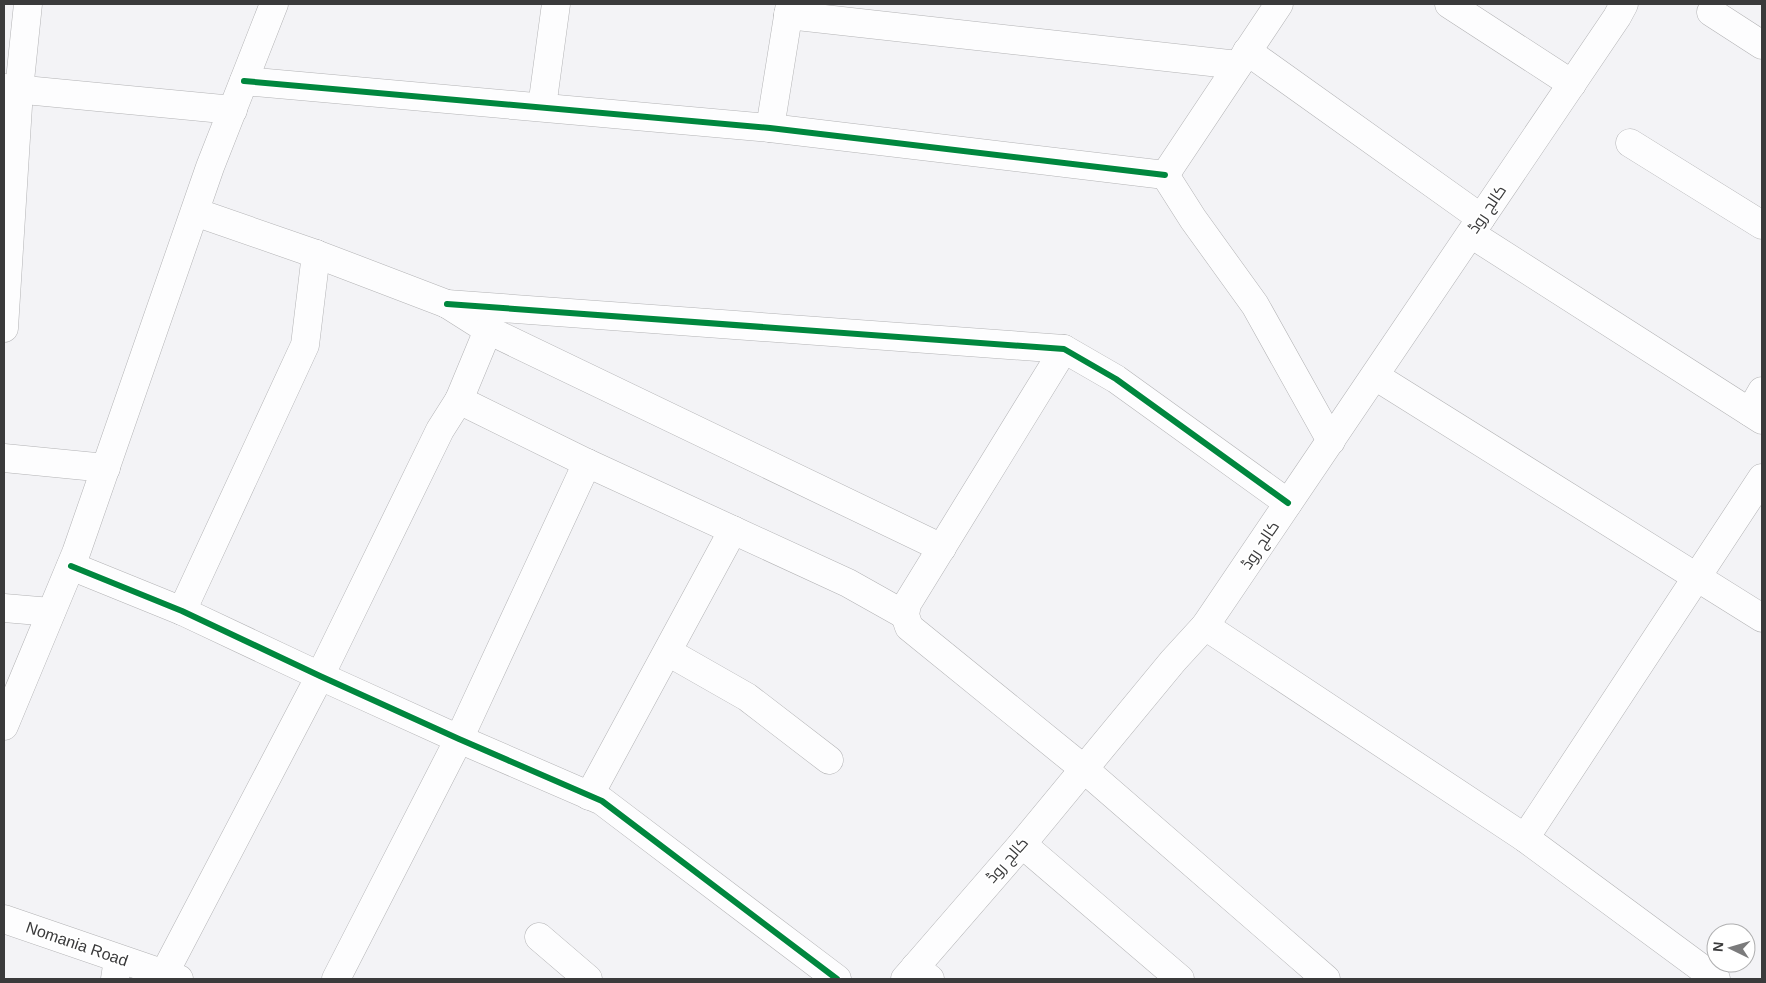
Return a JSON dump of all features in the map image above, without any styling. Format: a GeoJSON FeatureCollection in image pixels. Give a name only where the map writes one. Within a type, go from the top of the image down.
{"type":"FeatureCollection","features":[{"type":"Feature","properties":{"kind":"street"},"geometry":{"type":"LineString","coordinates":[[4,328],[11,89],[28,4]]}},
{"type":"Feature","properties":{"kind":"street"},"geometry":{"type":"LineString","coordinates":[[4,726],[71,566],[195,212],[274,4]]}},
{"type":"Feature","properties":{"kind":"street"},"geometry":{"type":"LineString","coordinates":[[542,107],[556,4]]}},
{"type":"Feature","properties":{"kind":"street"},"geometry":{"type":"LineString","coordinates":[[1165,175],[1279,4]]}},
{"type":"Feature","properties":{"kind":"street"},"geometry":{"type":"LineString","coordinates":[[1449,4],[1572,84]]}},
{"type":"Feature","properties":{"kind":"street","name":"کالج روڈ"},"geometry":{"type":"LineString","coordinates":[[917,975],[1173,661],[1205,626],[1572,84],[1624,4]]}},
{"type":"Feature","properties":{"kind":"street"},"geometry":{"type":"LineString","coordinates":[[770,128],[789,10],[1243,58],[1476,226],[1758,408]]}},
{"type":"Feature","properties":{"kind":"street"},"geometry":{"type":"LineString","coordinates":[[1711,12],[1762,44]]}},
{"type":"Feature","properties":{"kind":"street"},"geometry":{"type":"LineString","coordinates":[[244,81],[770,128],[1165,175]]}},
{"type":"Feature","properties":{"kind":"street"},"geometry":{"type":"LineString","coordinates":[[11,89],[233,110]]}},
{"type":"Feature","properties":{"kind":"street"},"geometry":{"type":"LineString","coordinates":[[1630,143],[1762,225]]}},
{"type":"Feature","properties":{"kind":"street"},"geometry":{"type":"LineString","coordinates":[[1165,175],[1193,219],[1255,305],[1331,441]]}},
{"type":"Feature","properties":{"kind":"street"},"geometry":{"type":"LineString","coordinates":[[195,212],[316,254],[447,304],[488,330],[942,548]]}},
{"type":"Feature","properties":{"kind":"street"},"geometry":{"type":"LineString","coordinates":[[182,611],[305,345],[316,254]]}},
{"type":"Feature","properties":{"kind":"street"},"geometry":{"type":"LineString","coordinates":[[447,304],[1064,349],[1116,379],[1288,503]]}},
{"type":"Feature","properties":{"kind":"street"},"geometry":{"type":"LineString","coordinates":[[171,976],[440,430],[459,400],[488,330]]}},
{"type":"Feature","properties":{"kind":"street"},"geometry":{"type":"LineString","coordinates":[[1064,349],[907,604],[905,615],[909,627],[1084,769],[1326,979]]}},
{"type":"Feature","properties":{"kind":"street"},"geometry":{"type":"LineString","coordinates":[[1375,376],[1762,618]]}},
{"type":"Feature","properties":{"kind":"street"},"geometry":{"type":"LineString","coordinates":[[459,400],[587,463],[848,583],[905,615]]}},
{"type":"Feature","properties":{"kind":"street"},"geometry":{"type":"LineString","coordinates":[[4,458],[106,468]]}},
{"type":"Feature","properties":{"kind":"street"},"geometry":{"type":"LineString","coordinates":[[336,979],[459,739],[587,463]]}},
{"type":"Feature","properties":{"kind":"street"},"geometry":{"type":"LineString","coordinates":[[1525,838],[1762,478]]}},
{"type":"Feature","properties":{"kind":"street"},"geometry":{"type":"LineString","coordinates":[[589,796],[733,530]]}},
{"type":"Feature","properties":{"kind":"street"},"geometry":{"type":"LineString","coordinates":[[71,566],[182,611],[459,739],[602,801],[837,979]]}},
{"type":"Feature","properties":{"kind":"street"},"geometry":{"type":"LineString","coordinates":[[4,608],[51,612]]}},
{"type":"Feature","properties":{"kind":"street"},"geometry":{"type":"LineString","coordinates":[[1205,626],[1525,838],[1716,979]]}},
{"type":"Feature","properties":{"kind":"street"},"geometry":{"type":"LineString","coordinates":[[668,652],[747,697],[829,760]]}},
{"type":"Feature","properties":{"kind":"street"},"geometry":{"type":"LineString","coordinates":[[1022,844],[1180,979]]}},
{"type":"Feature","properties":{"kind":"street","name":"Nomania Road"},"geometry":{"type":"LineString","coordinates":[[4,919],[116,969],[171,976]]}},
{"type":"Feature","properties":{"kind":"street"},"geometry":{"type":"LineString","coordinates":[[539,937],[588,979]]}},
{"type":"Feature","properties":{"kind":"cycle path"},"geometry":{"type":"LineString","coordinates":[[244,81],[770,128],[1165,175]]}},
{"type":"Feature","properties":{"kind":"cycle path"},"geometry":{"type":"LineString","coordinates":[[447,304],[1064,349],[1116,379],[1288,503]]}},
{"type":"Feature","properties":{"kind":"cycle path"},"geometry":{"type":"LineString","coordinates":[[71,566],[182,611],[459,739],[602,801],[837,979]]}}]}
